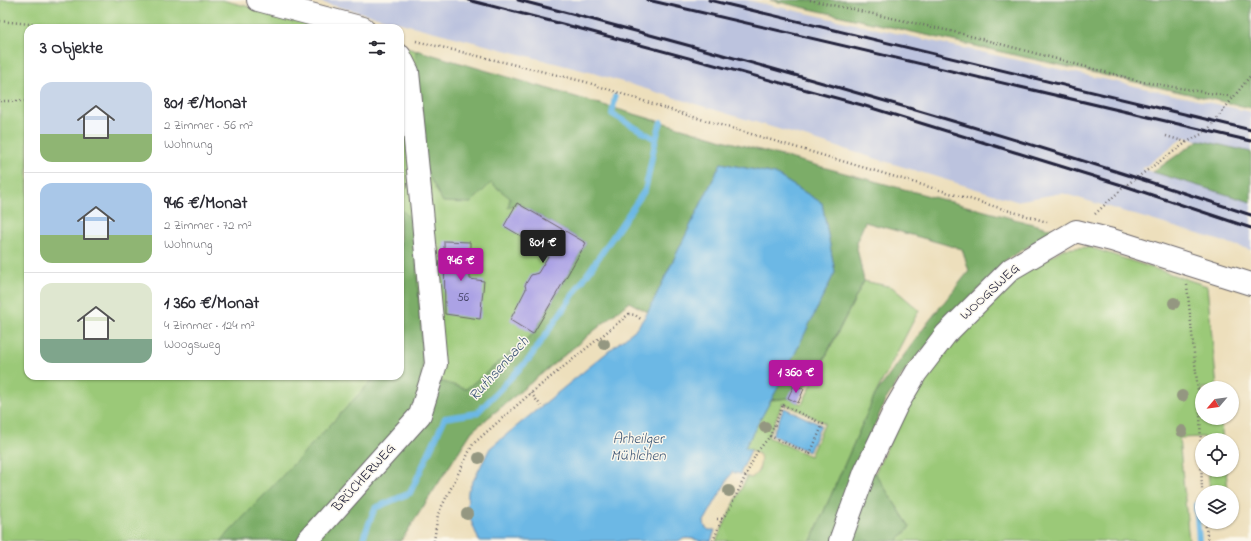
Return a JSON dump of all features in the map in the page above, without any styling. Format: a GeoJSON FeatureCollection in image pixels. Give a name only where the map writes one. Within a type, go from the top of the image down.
{"type":"FeatureCollection","features":[{"type":"Feature","properties":{"kind":"street"},"geometry":{"type":"LineString","coordinates":[[258,0],[348,24]]}},
{"type":"Feature","properties":{"kind":"street","name":"BRÜCHERWEG"},"geometry":{"type":"LineString","coordinates":[[307,541],[420,415],[436,364],[408,72],[408,48]]}},
{"type":"Feature","properties":{"kind":"street"},"geometry":{"type":"LineString","coordinates":[[1076,231],[1112,240],[1251,284]]}},
{"type":"Feature","properties":{"kind":"street","name":"WOOGSWEG"},"geometry":{"type":"LineString","coordinates":[[840,541],[865,472],[896,407],[916,373],[946,334],[1011,268],[1076,231]]}},
{"type":"Feature","properties":{"kind":"path"},"geometry":{"type":"LineString","coordinates":[[810,0],[959,33],[1142,82],[1235,97]]}},
{"type":"Feature","properties":{"kind":"path"},"geometry":{"type":"LineString","coordinates":[[0,22],[24,24]]}},
{"type":"Feature","properties":{"kind":"path"},"geometry":{"type":"LineString","coordinates":[[408,48],[586,82],[684,114],[1076,231],[1125,186],[1187,142],[1207,131],[1251,75]]}},
{"type":"Feature","properties":{"kind":"path"},"geometry":{"type":"LineString","coordinates":[[0,101],[24,101]]}},
{"type":"Feature","properties":{"kind":"path"},"geometry":{"type":"LineString","coordinates":[[1166,136],[1187,142]]}},
{"type":"Feature","properties":{"kind":"path"},"geometry":{"type":"LineString","coordinates":[[1184,263],[1200,412],[1202,485]]}},
{"type":"Feature","properties":{"kind":"path"},"geometry":{"type":"LineString","coordinates":[[434,541],[438,514],[473,444],[531,393],[629,314],[635,315],[642,320]]}},
{"type":"Feature","properties":{"kind":"path"},"geometry":{"type":"LineString","coordinates":[[531,393],[542,406]]}},
{"type":"Feature","properties":{"kind":"path"},"geometry":{"type":"LineString","coordinates":[[712,541],[757,452],[770,436],[783,406],[823,424],[810,454],[770,436]]}},
{"type":"Feature","properties":{"kind":"path"},"geometry":{"type":"LineString","coordinates":[[717,519],[722,519]]}},
{"type":"Feature","properties":{"kind":"path"},"geometry":{"type":"LineString","coordinates":[[1206,529],[1208,541]]}},
{"type":"Feature","properties":{"kind":"path"},"geometry":{"type":"LineString","coordinates":[[710,536],[714,537]]}},
{"type":"Feature","properties":{"kind":"shaded area"},"geometry":{"type":"Polygon","coordinates":[[[312,0],[747,0],[1251,112],[1251,152],[1184,137],[1142,169],[1251,202],[1251,250],[1062,193],[1016,201],[593,73],[312,0]]]}},
{"type":"Feature","properties":{"kind":"green space"},"geometry":{"type":"Polygon","coordinates":[[[0,0],[222,0],[317,24],[24,24],[24,380],[404,380],[404,47],[719,139],[629,302],[472,431],[401,541],[0,541],[0,0]]]}},
{"type":"Feature","properties":{"kind":"green space"},"geometry":{"type":"Polygon","coordinates":[[[770,0],[1251,0],[1251,108],[770,0]]]}},
{"type":"Feature","properties":{"kind":"green space"},"geometry":{"type":"Polygon","coordinates":[[[416,50],[719,139],[1055,230],[1006,260],[908,366],[885,401],[858,464],[875,473],[910,527],[897,541],[811,541],[875,395],[929,321],[969,271],[962,249],[865,222],[856,243],[864,281],[812,382],[788,398],[771,400],[835,272],[822,203],[775,174],[721,163],[648,312],[629,302],[472,431],[401,541],[221,541],[372,380],[404,380],[404,212],[413,221],[423,357],[421,375],[466,389],[533,334],[586,243],[517,203],[508,208],[510,198],[491,183],[471,203],[443,202],[419,158],[416,50]]]}},
{"type":"Feature","properties":{"kind":"green space"},"geometry":{"type":"Polygon","coordinates":[[[1199,140],[1251,152],[1251,202],[1153,172],[1199,140]]]}},
{"type":"Feature","properties":{"kind":"green space"},"geometry":{"type":"Polygon","coordinates":[[[1089,247],[1207,286],[1216,381],[1195,381],[1195,425],[1221,425],[1222,433],[1195,433],[1195,437],[1179,438],[1189,541],[897,541],[910,527],[875,473],[904,411],[951,344],[1013,280],[1063,249],[1089,247]]]}},
{"type":"Feature","properties":{"kind":"green space"},"geometry":{"type":"Polygon","coordinates":[[[864,281],[892,287],[919,310],[875,395],[811,541],[716,541],[747,477],[751,478],[759,470],[760,461],[758,453],[745,447],[771,400],[788,398],[802,404],[864,281]],[[783,403],[768,437],[810,456],[825,423],[783,403]]]}},
{"type":"Feature","properties":{"kind":"green space"},"geometry":{"type":"Polygon","coordinates":[[[1209,477],[1227,477],[1227,485],[1209,485],[1209,477]]]}},
{"type":"Feature","properties":{"kind":"sand"},"geometry":{"type":"Polygon","coordinates":[[[751,450],[760,455],[761,462],[758,471],[751,478],[740,474],[751,450]]]}},
{"type":"Feature","properties":{"kind":"water","name":"Arheilger Mühlchen"},"geometry":{"type":"Polygon","coordinates":[[[721,163],[775,174],[822,203],[835,272],[781,382],[745,447],[751,450],[740,474],[732,472],[704,521],[705,527],[709,530],[715,530],[711,541],[701,541],[687,538],[678,541],[479,541],[467,510],[468,491],[490,448],[637,328],[648,312],[721,163]]]}},
{"type":"Feature","properties":{"kind":"water"},"geometry":{"type":"Polygon","coordinates":[[[784,408],[821,425],[809,452],[772,435],[784,408]]]}},
{"type":"Feature","properties":{"kind":"building"},"geometry":{"type":"Polygon","coordinates":[[[517,203],[586,243],[533,334],[510,320],[526,289],[525,285],[531,275],[538,273],[550,253],[504,226],[517,203]]]}},
{"type":"Feature","properties":{"kind":"building"},"geometry":{"type":"Polygon","coordinates":[[[444,241],[470,242],[470,279],[484,281],[480,319],[445,314],[444,241]]]}},
{"type":"Feature","properties":{"kind":"building"},"geometry":{"type":"Polygon","coordinates":[[[794,385],[804,389],[798,403],[788,398],[794,385]]]}},
{"type":"Feature","properties":{"kind":"waterway","name":"Ruthsenbach"},"geometry":{"type":"LineString","coordinates":[[615,97],[612,114],[655,139]]}},
{"type":"Feature","properties":{"kind":"waterway","name":"Ruthsenbach"},"geometry":{"type":"LineString","coordinates":[[362,541],[375,508],[410,493],[445,418],[477,413],[529,359],[645,190],[661,122]]}},
{"type":"Feature","properties":{"kind":"waterway"},"geometry":{"type":"LineString","coordinates":[[1198,529],[1199,541]]}},
{"type":"Feature","properties":{"kind":"railway"},"geometry":{"type":"LineString","coordinates":[[468,0],[574,27],[862,105],[1125,186],[1251,228]]}},
{"type":"Feature","properties":{"kind":"railway"},"geometry":{"type":"LineString","coordinates":[[518,0],[795,75],[1070,157],[1251,215]]}},
{"type":"Feature","properties":{"kind":"railway"},"geometry":{"type":"LineString","coordinates":[[648,0],[1251,141]]}},
{"type":"Feature","properties":{"kind":"railway"},"geometry":{"type":"LineString","coordinates":[[709,0],[1251,130]]}}]}
